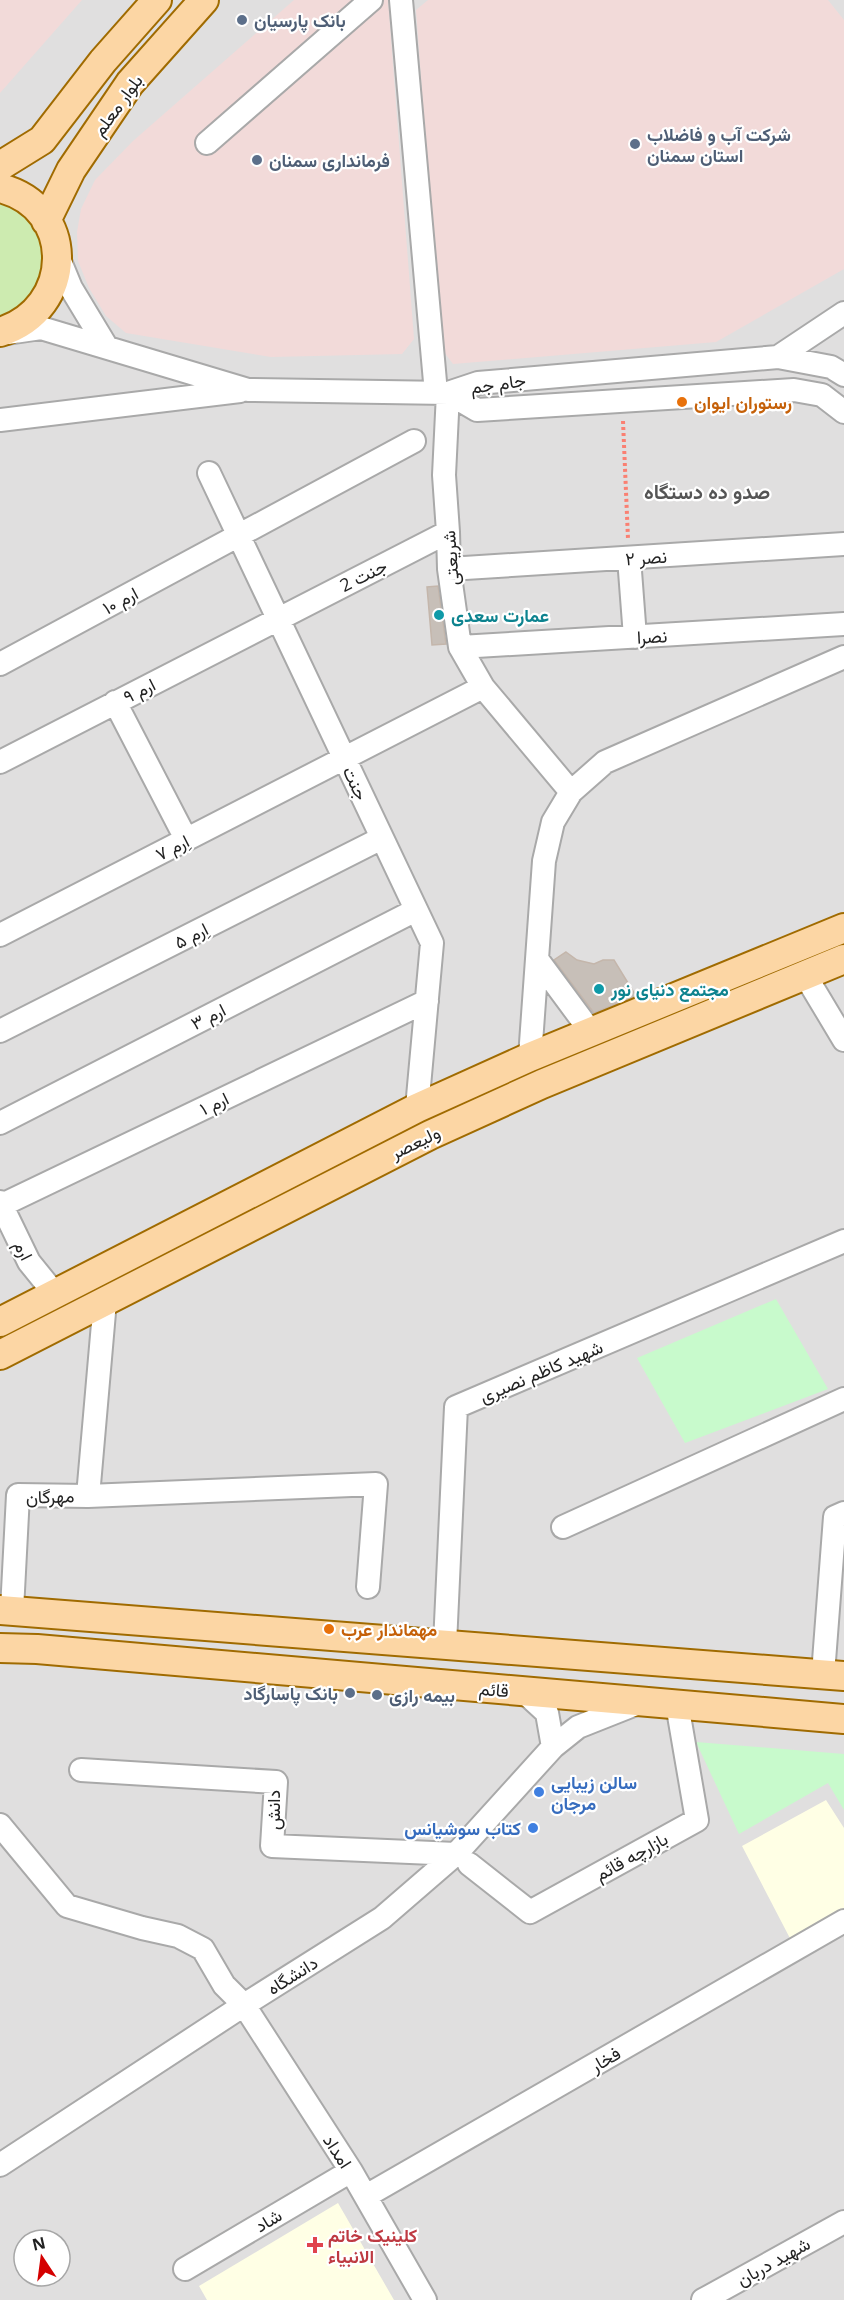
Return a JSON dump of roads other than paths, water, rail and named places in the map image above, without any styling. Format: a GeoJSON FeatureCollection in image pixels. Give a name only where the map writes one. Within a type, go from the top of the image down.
{"type":"FeatureCollection","features":[{"type":"Feature","properties":{"kind":"main road","name":"بلوار معلم"},"geometry":{"type":"LineString","coordinates":[[0,166],[42,140],[103,61],[157,0]]}},
{"type":"Feature","properties":{"kind":"main road","name":"بلوار معلم"},"geometry":{"type":"LineString","coordinates":[[46,221],[70,170],[130,83],[204,0]]}},
{"type":"Feature","properties":{"kind":"main road"},"geometry":{"type":"LineString","coordinates":[[42,140],[45,159],[53,170],[70,170]]}},
{"type":"Feature","properties":{"kind":"main road"},"geometry":{"type":"LineString","coordinates":[[0,189],[12,191],[31,203],[46,221],[54,237],[57,254],[56,276],[47,297],[33,315],[15,327],[0,332]]}},
{"type":"Feature","properties":{"kind":"main road","name":"ولیعصر"},"geometry":{"type":"LineString","coordinates":[[1,1320],[417,1108],[530,1057],[844,928]]}},
{"type":"Feature","properties":{"kind":"main road","name":"ولیعصر"},"geometry":{"type":"LineString","coordinates":[[0,1355],[430,1135],[542,1084],[844,959]]}},
{"type":"Feature","properties":{"kind":"main road"},"geometry":{"type":"LineString","coordinates":[[591,1032],[604,1058]]}},
{"type":"Feature","properties":{"kind":"main road"},"geometry":{"type":"LineString","coordinates":[[530,1057],[542,1084]]}},
{"type":"Feature","properties":{"kind":"main road"},"geometry":{"type":"LineString","coordinates":[[6,1610],[833,1675]]}},
{"type":"Feature","properties":{"kind":"main road","name":"قائم"},"geometry":{"type":"LineString","coordinates":[[0,1648],[37,1649],[844,1719]]}},
{"type":"Feature","properties":{"kind":"street"},"geometry":{"type":"LineString","coordinates":[[207,143],[371,0]]}},
{"type":"Feature","properties":{"kind":"street","name":"شریعتی"},"geometry":{"type":"LineString","coordinates":[[401,0],[442,393],[449,569],[459,647],[483,687],[571,792]]}},
{"type":"Feature","properties":{"kind":"street"},"geometry":{"type":"LineString","coordinates":[[57,254],[70,288],[106,346]]}},
{"type":"Feature","properties":{"kind":"street"},"geometry":{"type":"LineString","coordinates":[[778,357],[844,313]]}},
{"type":"Feature","properties":{"kind":"street"},"geometry":{"type":"LineString","coordinates":[[0,332],[41,328],[248,390]]}},
{"type":"Feature","properties":{"kind":"street","name":"جام جم"},"geometry":{"type":"LineString","coordinates":[[442,393],[478,383],[778,357],[831,367],[844,375]]}},
{"type":"Feature","properties":{"kind":"street"},"geometry":{"type":"LineString","coordinates":[[0,420],[248,390],[442,393]]}},
{"type":"Feature","properties":{"kind":"street","name":"جام جم"},"geometry":{"type":"LineString","coordinates":[[442,393],[477,410],[794,390],[822,395],[844,412]]}},
{"type":"Feature","properties":{"kind":"street","name":"ارم ۱۰"},"geometry":{"type":"LineString","coordinates":[[0,664],[414,441]]}},
{"type":"Feature","properties":{"kind":"street","name":"جنت"},"geometry":{"type":"LineString","coordinates":[[209,473],[432,943],[417,1108]]}},
{"type":"Feature","properties":{"kind":"street","name":"جنت 2"},"geometry":{"type":"LineString","coordinates":[[278,618],[448,532]]}},
{"type":"Feature","properties":{"kind":"street","name":"نصر ۲"},"geometry":{"type":"LineString","coordinates":[[449,569],[844,544]]}},
{"type":"Feature","properties":{"kind":"street"},"geometry":{"type":"LineString","coordinates":[[629,558],[635,637]]}},
{"type":"Feature","properties":{"kind":"street","name":"ارم ۹"},"geometry":{"type":"LineString","coordinates":[[0,762],[278,618]]}},
{"type":"Feature","properties":{"kind":"street","name":"نصرا"},"geometry":{"type":"LineString","coordinates":[[459,647],[844,624]]}},
{"type":"Feature","properties":{"kind":"street"},"geometry":{"type":"LineString","coordinates":[[530,1057],[544,861],[553,822],[571,792],[605,762],[844,657]]}},
{"type":"Feature","properties":{"kind":"street","name":"اِرم ۷"},"geometry":{"type":"LineString","coordinates":[[0,935],[483,687]]}},
{"type":"Feature","properties":{"kind":"street"},"geometry":{"type":"LineString","coordinates":[[115,702],[186,840]]}},
{"type":"Feature","properties":{"kind":"street","name":"اِرم ۵"},"geometry":{"type":"LineString","coordinates":[[0,1032],[382,838]]}},
{"type":"Feature","properties":{"kind":"street","name":"ارم ۳"},"geometry":{"type":"LineString","coordinates":[[0,1123],[416,910]]}},
{"type":"Feature","properties":{"kind":"street"},"geometry":{"type":"LineString","coordinates":[[537,959],[591,1032]]}},
{"type":"Feature","properties":{"kind":"street"},"geometry":{"type":"LineString","coordinates":[[806,975],[844,1040]]}},
{"type":"Feature","properties":{"kind":"street","name":"ارم ۱"},"geometry":{"type":"LineString","coordinates":[[1,1203],[427,1000]]}},
{"type":"Feature","properties":{"kind":"street","name":"ارم"},"geometry":{"type":"LineString","coordinates":[[1,1203],[29,1262],[55,1294]]}},
{"type":"Feature","properties":{"kind":"street","name":"شهید کاظم نصیری"},"geometry":{"type":"LineString","coordinates":[[445,1644],[456,1407],[844,1241]]}},
{"type":"Feature","properties":{"kind":"street"},"geometry":{"type":"LineString","coordinates":[[105,1301],[88,1496],[376,1484],[368,1587]]}},
{"type":"Feature","properties":{"kind":"street"},"geometry":{"type":"LineString","coordinates":[[563,1527],[844,1399]]}},
{"type":"Feature","properties":{"kind":"street","name":"مهرگان"},"geometry":{"type":"LineString","coordinates":[[6,1610],[18,1496],[88,1496]]}},
{"type":"Feature","properties":{"kind":"street"},"geometry":{"type":"LineString","coordinates":[[833,1675],[840,1515]]}},
{"type":"Feature","properties":{"kind":"street"},"geometry":{"type":"LineString","coordinates":[[523,1691],[547,1713],[553,1747]]}},
{"type":"Feature","properties":{"kind":"street","name":"دانشگاه"},"geometry":{"type":"LineString","coordinates":[[0,2165],[244,2005],[382,1918],[462,1859],[553,1747],[578,1727],[643,1701]]}},
{"type":"Feature","properties":{"kind":"street","name":"بازارچه قائم"},"geometry":{"type":"LineString","coordinates":[[462,1859],[530,1912],[697,1820],[676,1704]]}},
{"type":"Feature","properties":{"kind":"street","name":"دانش"},"geometry":{"type":"LineString","coordinates":[[81,1770],[276,1782],[272,1846],[462,1859]]}},
{"type":"Feature","properties":{"kind":"street","name":"امداد"},"geometry":{"type":"LineString","coordinates":[[0,1825],[67,1906],[178,1936],[203,1949],[224,1984],[244,2005],[351,2171],[425,2300]]}},
{"type":"Feature","properties":{"kind":"street","name":"فخار"},"geometry":{"type":"LineString","coordinates":[[366,2196],[844,1921]]}},
{"type":"Feature","properties":{"kind":"street","name":"شاد"},"geometry":{"type":"LineString","coordinates":[[185,2269],[351,2171]]}},
{"type":"Feature","properties":{"kind":"street","name":"شهید دربان"},"geometry":{"type":"LineString","coordinates":[[703,2300],[844,2222]]}},
{"type":"Feature","properties":{"kind":"place","name":"بانک پارسیان"},"geometry":{"type":"Point","coordinates":[242,20]}},
{"type":"Feature","properties":{"kind":"place","name":"شرکت آب و فاضلاب استان سمنان"},"geometry":{"type":"Point","coordinates":[635,144]}},
{"type":"Feature","properties":{"kind":"place","name":"فرمانداری سمنان"},"geometry":{"type":"Point","coordinates":[257,160]}},
{"type":"Feature","properties":{"kind":"place","name":"رستوران ایوان"},"geometry":{"type":"Point","coordinates":[682,402]}},
{"type":"Feature","properties":{"kind":"place","name":"عمارت سعدی"},"geometry":{"type":"Point","coordinates":[439,615]}},
{"type":"Feature","properties":{"kind":"place","name":"مجتمع دنیای نور"},"geometry":{"type":"Point","coordinates":[599,989]}},
{"type":"Feature","properties":{"kind":"place","name":"مهماندار عرب"},"geometry":{"type":"Point","coordinates":[329,1629]}},
{"type":"Feature","properties":{"kind":"place","name":"بانک پاسارگاد"},"geometry":{"type":"Point","coordinates":[350,1693]}},
{"type":"Feature","properties":{"kind":"place","name":"بیمه رازی"},"geometry":{"type":"Point","coordinates":[377,1695]}},
{"type":"Feature","properties":{"kind":"place","name":"سالن زیبایی مرجان"},"geometry":{"type":"Point","coordinates":[539,1792]}},
{"type":"Feature","properties":{"kind":"place","name":"کتاب سوشیانس"},"geometry":{"type":"Point","coordinates":[533,1828]}},
{"type":"Feature","properties":{"kind":"place","name":"کلینیک خاتم الانبیاء"},"geometry":{"type":"Point","coordinates":[315,2245]}},
{"type":"Feature","properties":{"kind":"district","name":"صدو ده دستگاه"},"geometry":{"type":"Point","coordinates":[707,491]}}]}
